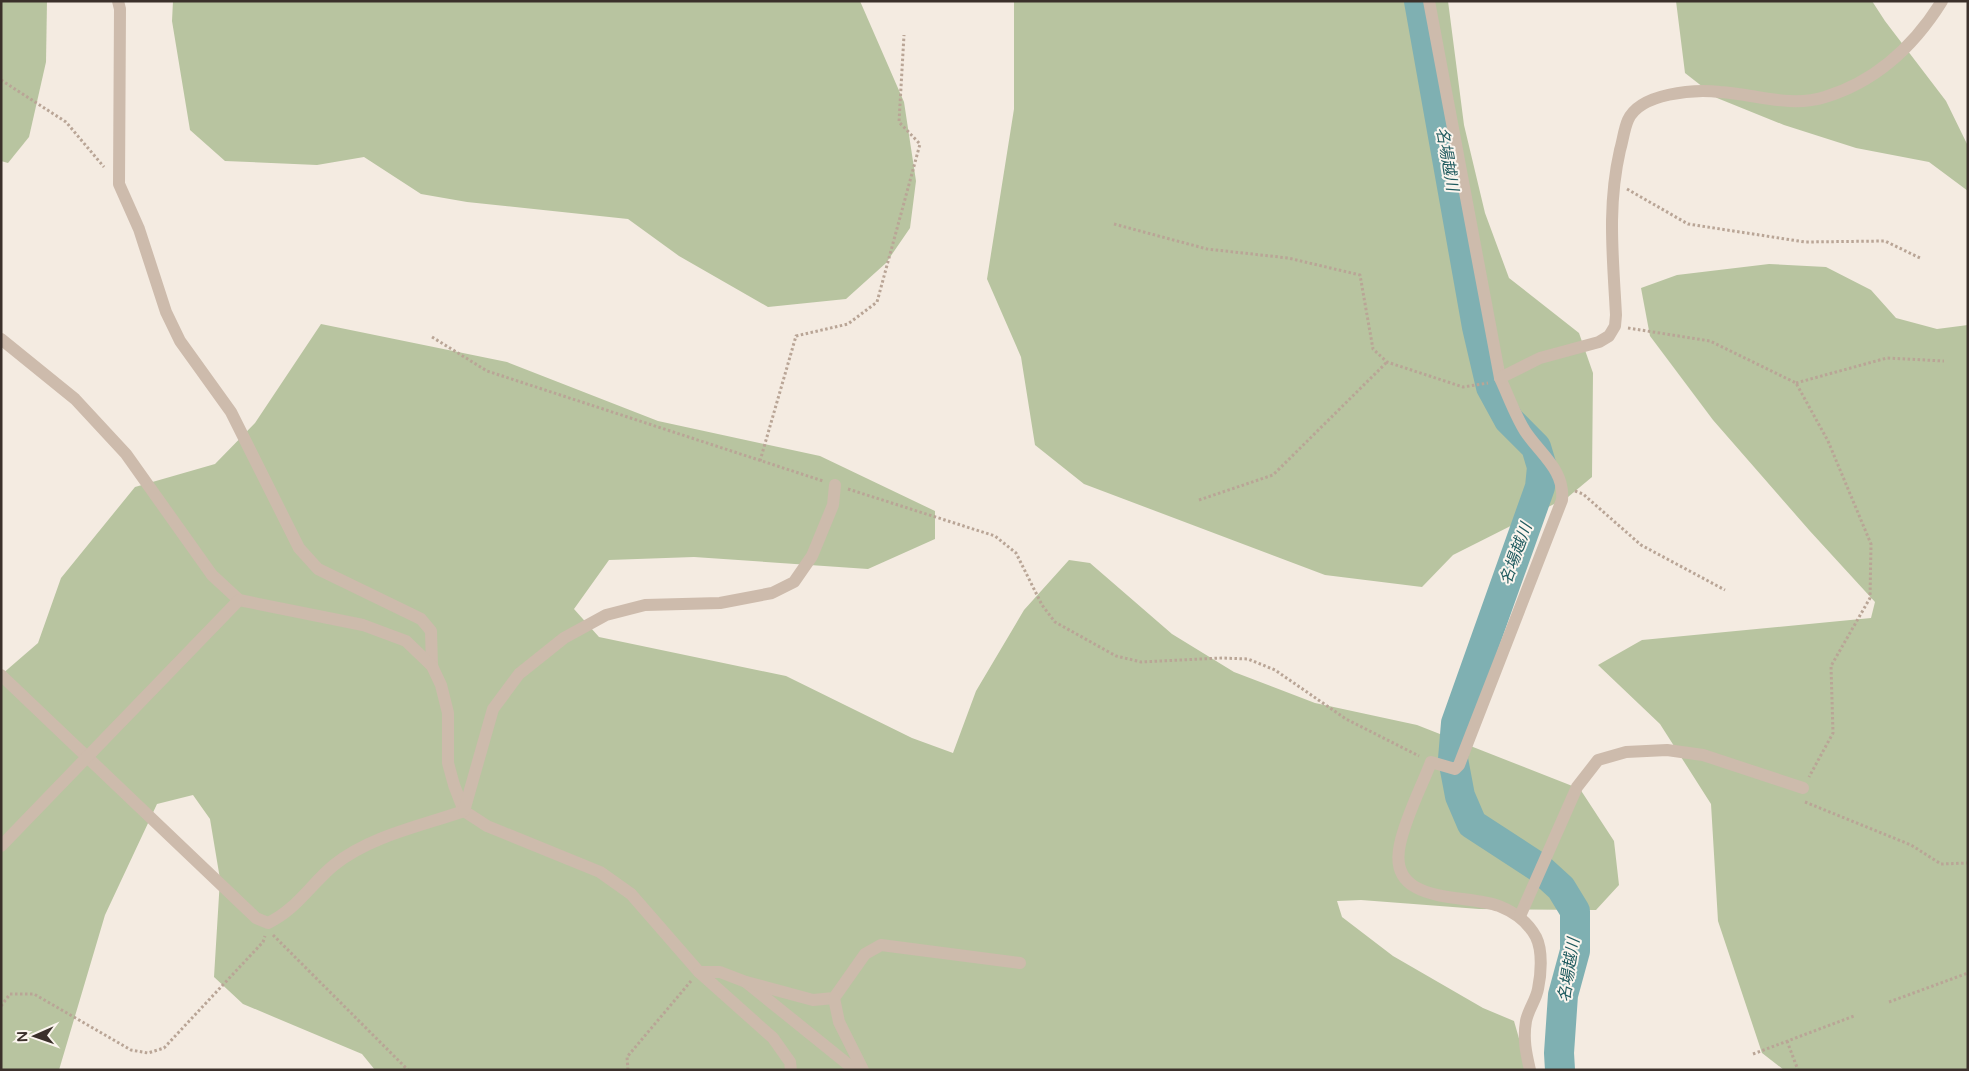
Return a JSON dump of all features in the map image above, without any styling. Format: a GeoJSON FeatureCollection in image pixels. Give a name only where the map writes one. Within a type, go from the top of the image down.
{"type":"FeatureCollection","features":[{"type":"Feature","properties":{"kind":"street"},"geometry":{"type":"LineString","coordinates":[[118,1],[120,9],[119,184],[139,229],[169,320],[180,341],[231,412],[299,548],[318,570],[421,619],[431,631],[432,666]]}},
{"type":"Feature","properties":{"kind":"street"},"geometry":{"type":"LineString","coordinates":[[1429,1],[1500,378],[1524,430],[1560,475],[1563,487],[1562,500],[1459,765],[1455,769],[1449,769],[1433,763],[1400,843],[1399,858],[1402,872],[1410,885],[1426,893],[1498,906],[1520,916],[1536,938],[1540,960],[1538,990],[1526,1019],[1524,1042],[1530,1070]]}},
{"type":"Feature","properties":{"kind":"street"},"geometry":{"type":"LineString","coordinates":[[1500,378],[1540,358],[1599,342],[1609,336],[1615,326],[1610,215],[1613,182],[1627,120],[1636,108],[1649,100],[1682,93],[1720,91],[1778,101],[1802,101],[1824,98],[1856,85],[1889,64],[1912,44],[1942,1]]}},
{"type":"Feature","properties":{"kind":"street"},"geometry":{"type":"LineString","coordinates":[[1,339],[75,399],[126,454],[212,575],[239,600],[363,625],[406,641],[432,666],[441,685],[448,713],[448,763],[464,810],[487,826],[600,872],[631,894],[699,972],[773,1038],[790,1062],[791,1070]]}},
{"type":"Feature","properties":{"kind":"street"},"geometry":{"type":"LineString","coordinates":[[464,810],[493,708],[518,674],[564,638],[606,615],[645,605],[720,603],[772,593],[794,582],[812,556],[833,506],[835,485]]}},
{"type":"Feature","properties":{"kind":"street"},"geometry":{"type":"LineString","coordinates":[[1,846],[239,600]]}},
{"type":"Feature","properties":{"kind":"street"},"geometry":{"type":"LineString","coordinates":[[1,675],[256,918],[268,923],[284,916],[334,865],[369,844],[464,810]]}},
{"type":"Feature","properties":{"kind":"street"},"geometry":{"type":"LineString","coordinates":[[1520,916],[1577,787],[1598,760],[1626,752],[1666,750],[1703,755],[1803,788]]}},
{"type":"Feature","properties":{"kind":"street"},"geometry":{"type":"LineString","coordinates":[[863,1070],[839,1022],[834,998],[865,954],[882,945],[1020,963]]}},
{"type":"Feature","properties":{"kind":"street"},"geometry":{"type":"LineString","coordinates":[[699,972],[720,972],[746,982],[813,1000],[834,998]]}},
{"type":"Feature","properties":{"kind":"street"},"geometry":{"type":"LineString","coordinates":[[746,982],[855,1070]]}},
{"type":"Feature","properties":{"kind":"path"},"geometry":{"type":"LineString","coordinates":[[760,460],[796,336],[848,324],[877,302],[920,144],[899,122],[904,35]]}},
{"type":"Feature","properties":{"kind":"path"},"geometry":{"type":"LineString","coordinates":[[1,80],[66,122],[119,184]]}},
{"type":"Feature","properties":{"kind":"path"},"geometry":{"type":"LineString","coordinates":[[1613,182],[1688,224],[1804,242],[1885,241],[1922,260]]}},
{"type":"Feature","properties":{"kind":"path"},"geometry":{"type":"LineString","coordinates":[[1114,224],[1208,249],[1288,258],[1360,275],[1373,348],[1387,362],[1463,387],[1482,386]]}},
{"type":"Feature","properties":{"kind":"path"},"geometry":{"type":"LineString","coordinates":[[1615,326],[1710,341],[1796,383],[1828,442],[1871,544],[1870,598],[1831,666],[1833,733],[1803,788],[1805,803],[1911,845],[1942,864],[1968,863]]}},
{"type":"Feature","properties":{"kind":"path"},"geometry":{"type":"LineString","coordinates":[[432,338],[487,371],[995,536],[1016,553],[1042,605],[1055,622],[1116,656],[1141,662],[1222,658],[1248,660],[1275,670],[1346,719],[1433,763]]}},
{"type":"Feature","properties":{"kind":"path"},"geometry":{"type":"LineString","coordinates":[[1796,383],[1887,358],[1944,361]]}},
{"type":"Feature","properties":{"kind":"path"},"geometry":{"type":"LineString","coordinates":[[1199,500],[1272,475],[1387,362]]}},
{"type":"Feature","properties":{"kind":"path"},"geometry":{"type":"LineString","coordinates":[[1563,487],[1583,494],[1641,545],[1725,590]]}},
{"type":"Feature","properties":{"kind":"path"},"geometry":{"type":"LineString","coordinates":[[1,1006],[10,994],[34,994],[131,1050],[148,1053],[164,1048],[263,942],[268,923]]}},
{"type":"Feature","properties":{"kind":"path"},"geometry":{"type":"LineString","coordinates":[[268,923],[274,938],[408,1070]]}},
{"type":"Feature","properties":{"kind":"path"},"geometry":{"type":"LineString","coordinates":[[628,1070],[627,1057],[699,972]]}},
{"type":"Feature","properties":{"kind":"path"},"geometry":{"type":"LineString","coordinates":[[1889,1002],[1968,973]]}},
{"type":"Feature","properties":{"kind":"path"},"geometry":{"type":"LineString","coordinates":[[1754,1054],[1854,1016]]}},
{"type":"Feature","properties":{"kind":"path"},"geometry":{"type":"LineString","coordinates":[[1787,1042],[1798,1070]]}},
{"type":"Feature","properties":{"kind":"green space"},"geometry":{"type":"Polygon","coordinates":[[[1,1],[47,1],[46,62],[29,137],[8,163],[1,161],[1,1]]]}},
{"type":"Feature","properties":{"kind":"green space"},"geometry":{"type":"Polygon","coordinates":[[[173,1],[860,1],[904,102],[916,181],[910,228],[886,263],[846,299],[768,307],[679,256],[628,219],[467,202],[421,194],[364,157],[317,165],[225,161],[190,130],[172,21],[173,1]]]}},
{"type":"Feature","properties":{"kind":"green space"},"geometry":{"type":"Polygon","coordinates":[[[1014,1],[1448,1],[1464,125],[1485,213],[1509,278],[1579,333],[1593,373],[1592,477],[1568,497],[1453,555],[1422,587],[1325,575],[1084,484],[1035,445],[1021,357],[987,279],[1014,109],[1014,1]]]}},
{"type":"Feature","properties":{"kind":"green space"},"geometry":{"type":"Polygon","coordinates":[[[1676,1],[1872,1],[1946,101],[1968,146],[1968,191],[1929,162],[1856,148],[1784,125],[1717,98],[1685,73],[1676,1]]]}},
{"type":"Feature","properties":{"kind":"green space"},"geometry":{"type":"Polygon","coordinates":[[[1769,264],[1826,267],[1871,290],[1896,318],[1937,329],[1968,325],[1968,1070],[1784,1070],[1762,1053],[1718,921],[1711,804],[1660,724],[1598,665],[1642,640],[1871,618],[1875,602],[1713,420],[1650,336],[1641,288],[1677,275],[1769,264]]]}},
{"type":"Feature","properties":{"kind":"green space"},"geometry":{"type":"Polygon","coordinates":[[[321,324],[507,362],[658,421],[820,456],[935,511],[935,539],[868,569],[694,557],[609,560],[574,609],[599,637],[786,676],[912,738],[953,753],[976,691],[1024,610],[1069,560],[1090,563],[1172,634],[1234,672],[1315,703],[1417,725],[1580,789],[1614,841],[1619,885],[1596,910],[1479,909],[1361,900],[1337,901],[1342,917],[1393,956],[1483,1008],[1514,1021],[1526,1063],[1524,1070],[375,1070],[362,1054],[243,1004],[214,977],[220,879],[210,819],[193,795],[157,804],[105,915],[59,1070],[1,1070],[1,675],[38,643],[61,578],[135,487],[215,464],[255,423],[321,324]]]}},
{"type":"Feature","properties":{"kind":"waterway","name":"名場越川"},"geometry":{"type":"LineString","coordinates":[[1419,1],[1477,327],[1491,387],[1509,420],[1536,447],[1542,467],[1540,487],[1456,723],[1453,759],[1460,796],[1472,824],[1538,867],[1561,888],[1575,911],[1575,951],[1563,995],[1559,1053],[1560,1070]]}}]}
